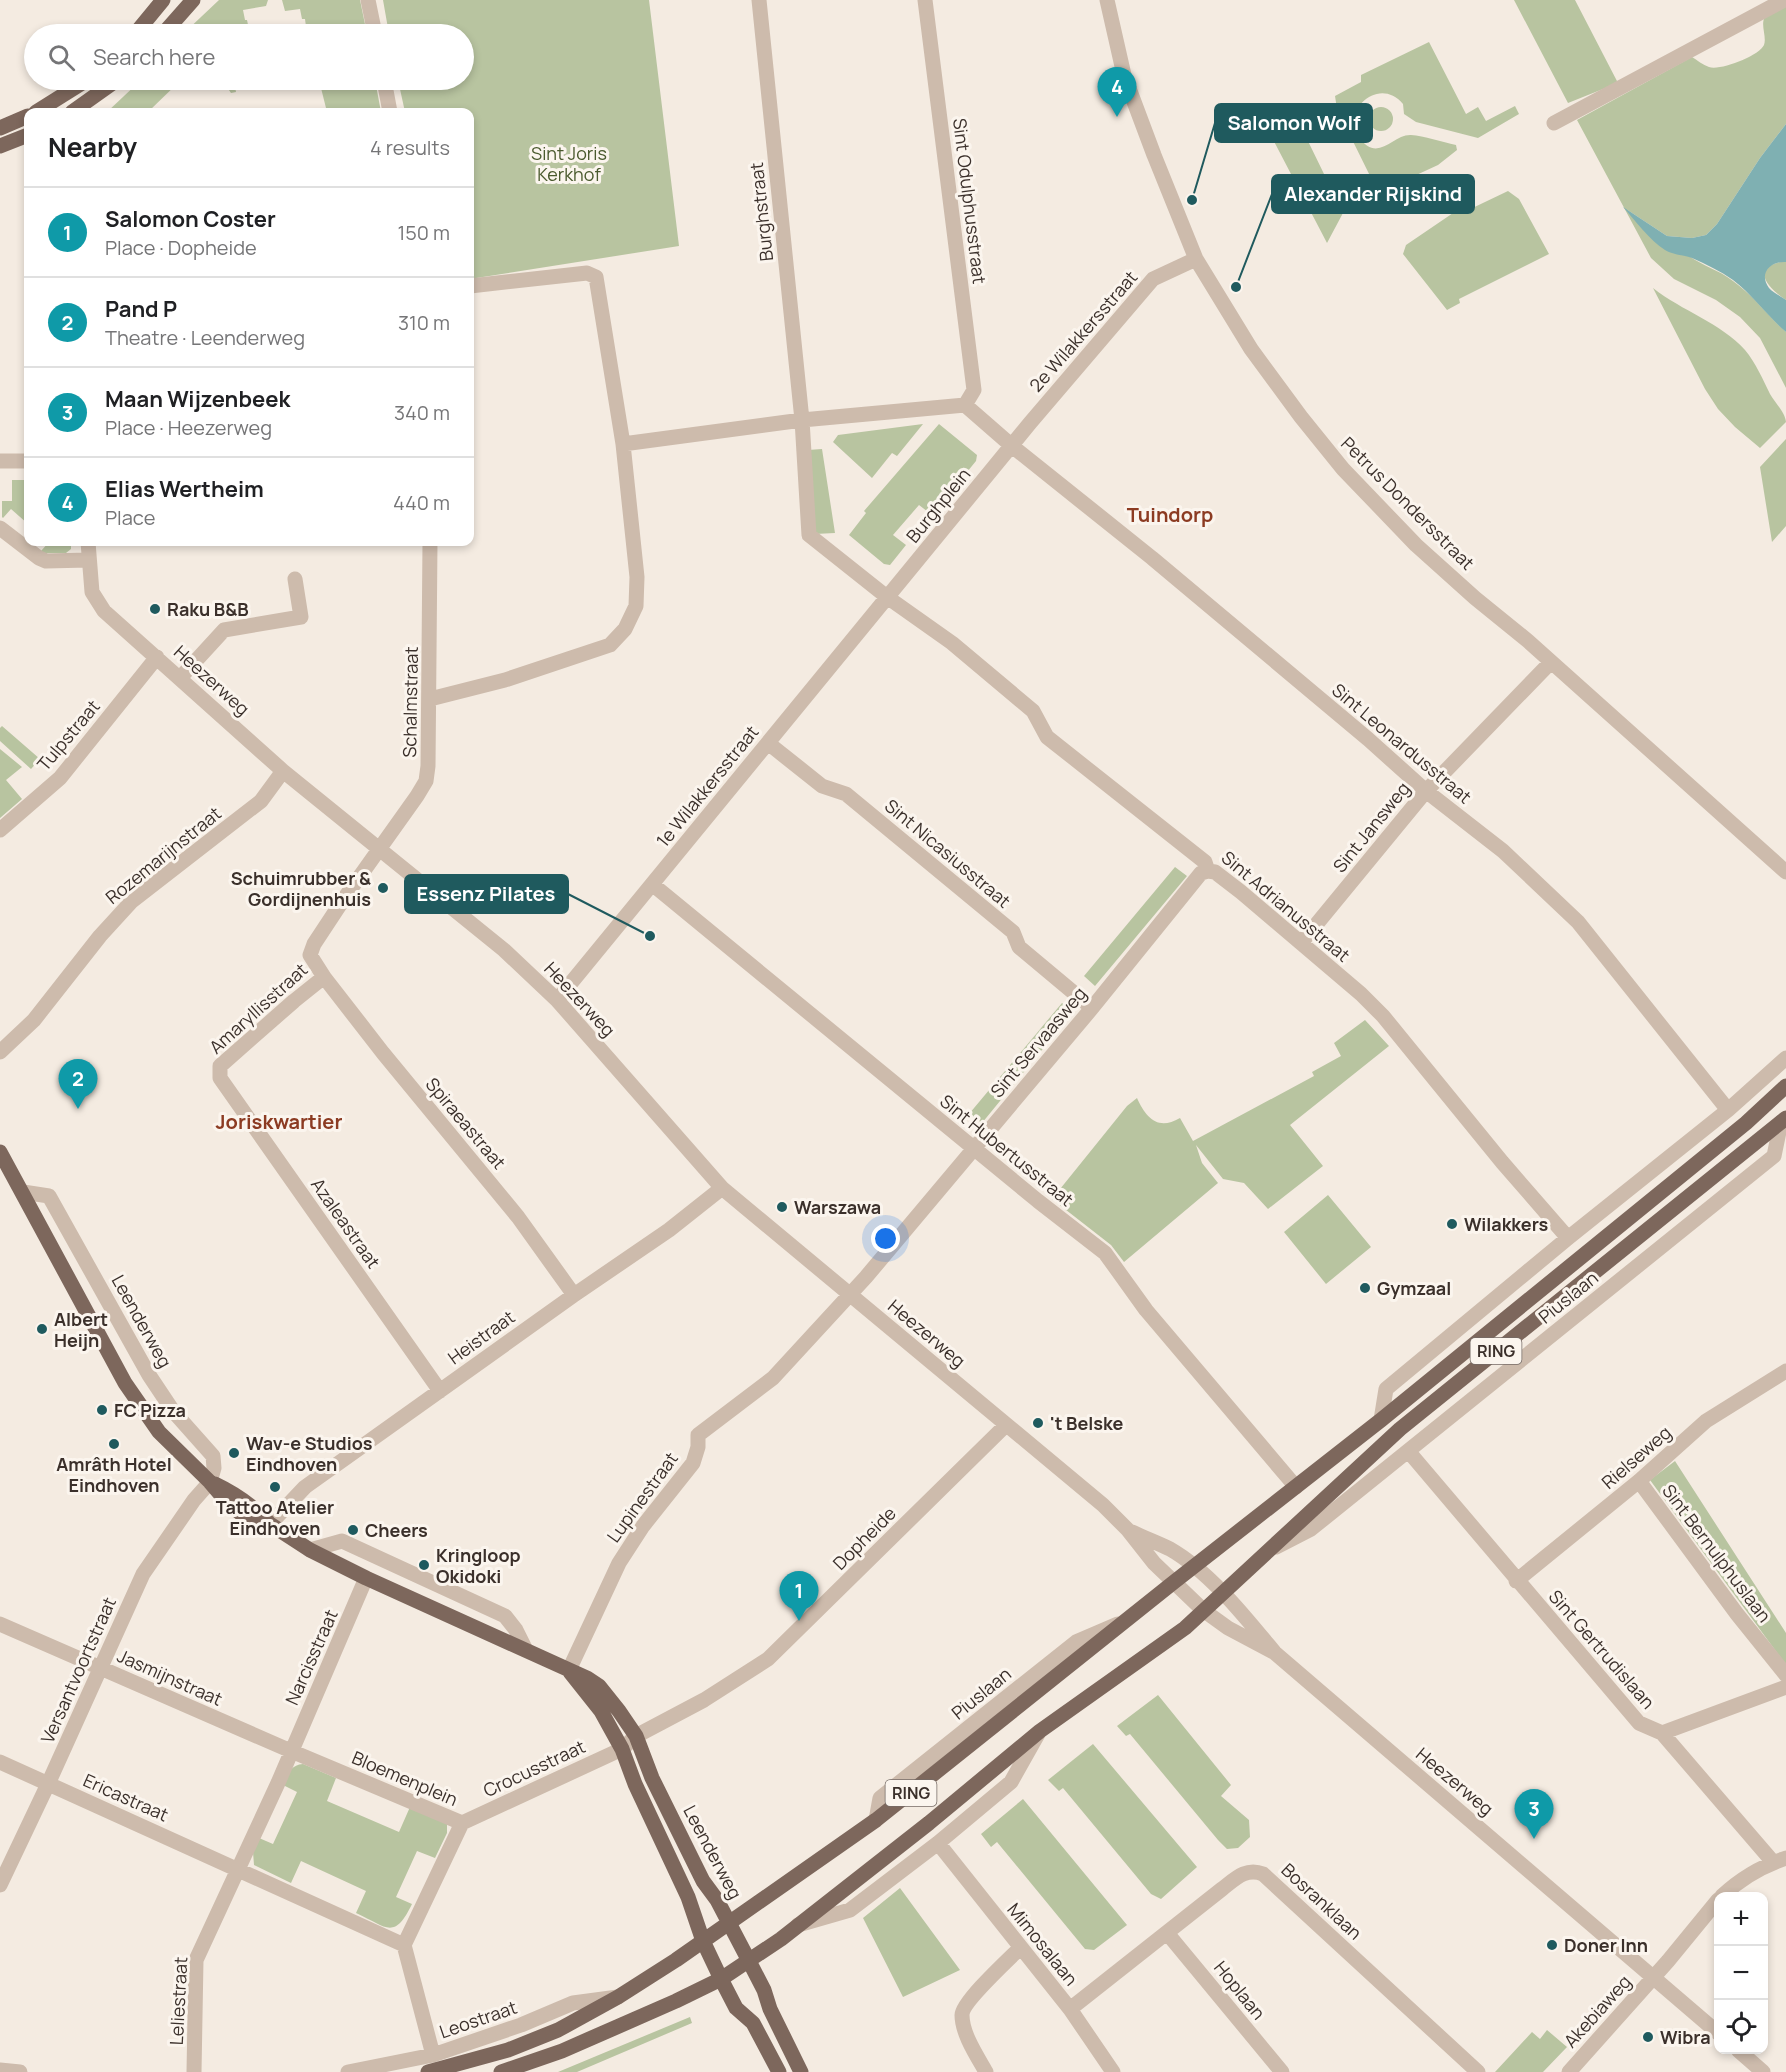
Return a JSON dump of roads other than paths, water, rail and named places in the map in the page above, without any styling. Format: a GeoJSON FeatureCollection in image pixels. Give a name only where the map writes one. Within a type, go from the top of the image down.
{"type":"FeatureCollection","features":[{"type":"Feature","properties":{"kind":"main road"},"geometry":{"type":"LineString","coordinates":[[144,24],[164,0]]}},
{"type":"Feature","properties":{"kind":"main road"},"geometry":{"type":"LineString","coordinates":[[172,24],[193,0]]}},
{"type":"Feature","properties":{"kind":"main road"},"geometry":{"type":"LineString","coordinates":[[49,108],[73,90]]}},
{"type":"Feature","properties":{"kind":"main road"},"geometry":{"type":"LineString","coordinates":[[78,108],[103,90]]}},
{"type":"Feature","properties":{"kind":"main road"},"geometry":{"type":"LineString","coordinates":[[0,128],[24,118]]}},
{"type":"Feature","properties":{"kind":"main road"},"geometry":{"type":"LineString","coordinates":[[0,146],[24,137]]}},
{"type":"Feature","properties":{"kind":"main road","name":"Piuslaan"},"geometry":{"type":"LineString","coordinates":[[729,1923],[876,1820],[1381,1420],[1746,1123],[1786,1086]]}},
{"type":"Feature","properties":{"kind":"main road","name":"Piuslaan"},"geometry":{"type":"LineString","coordinates":[[750,1961],[929,1823],[1040,1731],[1185,1628],[1400,1429],[1784,1120]]}},
{"type":"Feature","properties":{"kind":"main road","name":"Leenderweg"},"geometry":{"type":"LineString","coordinates":[[1,1155],[125,1383],[159,1432],[228,1503],[245,1517],[270,1524],[310,1550],[366,1578],[587,1678],[599,1686],[636,1736],[652,1778],[703,1881],[717,1900],[750,1961],[770,2009],[801,2072]]}},
{"type":"Feature","properties":{"kind":"main road","name":"Leenderweg"},"geometry":{"type":"LineString","coordinates":[[569,1670],[601,1711],[622,1749],[635,1784],[688,1897],[703,1941],[721,1979],[736,2008],[753,2024],[779,2072]]}},
{"type":"Feature","properties":{"kind":"main road","name":"Leostraat"},"geometry":{"type":"LineString","coordinates":[[428,2072],[508,2050],[558,2030],[618,1997],[729,1923]]}},
{"type":"Feature","properties":{"kind":"main road","name":"RING"},"geometry":{"type":"LineString","coordinates":[[501,2072],[562,2051],[609,2031],[721,1979],[750,1961]]}},
{"type":"Feature","properties":{"kind":"street"},"geometry":{"type":"LineString","coordinates":[[368,0],[373,24]]}},
{"type":"Feature","properties":{"kind":"street","name":"Burghstraat"},"geometry":{"type":"LineString","coordinates":[[759,0],[802,420]]}},
{"type":"Feature","properties":{"kind":"street","name":"Sint Odulphusstraat"},"geometry":{"type":"LineString","coordinates":[[925,0],[974,390],[965,405]]}},
{"type":"Feature","properties":{"kind":"street","name":"Petrus Dondersstraat"},"geometry":{"type":"LineString","coordinates":[[1107,0],[1124,75],[1196,259],[1251,349],[1301,417],[1343,469],[1416,545],[1786,872]]}},
{"type":"Feature","properties":{"kind":"street"},"geometry":{"type":"LineString","coordinates":[[1554,123],[1784,0]]}},
{"type":"Feature","properties":{"kind":"street"},"geometry":{"type":"LineString","coordinates":[[386,90],[389,108]]}},
{"type":"Feature","properties":{"kind":"street","name":"2e Wilakkersstraat"},"geometry":{"type":"LineString","coordinates":[[1012,446],[1153,279],[1196,259]]}},
{"type":"Feature","properties":{"kind":"street"},"geometry":{"type":"LineString","coordinates":[[430,699],[505,680],[610,645],[626,629],[636,606],[637,577],[624,444],[596,277],[587,273],[474,286]]}},
{"type":"Feature","properties":{"kind":"street"},"geometry":{"type":"LineString","coordinates":[[624,444],[802,420],[965,405],[1012,446]]}},
{"type":"Feature","properties":{"kind":"street"},"geometry":{"type":"LineString","coordinates":[[802,420],[809,535],[887,597]]}},
{"type":"Feature","properties":{"kind":"street","name":"Burghplein"},"geometry":{"type":"LineString","coordinates":[[887,597],[1012,446]]}},
{"type":"Feature","properties":{"kind":"street","name":"Sint Leonardusstraat"},"geometry":{"type":"LineString","coordinates":[[1012,446],[1161,565],[1368,739],[1426,791],[1503,851],[1578,922],[1728,1110]]}},
{"type":"Feature","properties":{"kind":"street"},"geometry":{"type":"LineString","coordinates":[[0,461],[24,461]]}},
{"type":"Feature","properties":{"kind":"street"},"geometry":{"type":"LineString","coordinates":[[0,528],[46,561],[88,560]]}},
{"type":"Feature","properties":{"kind":"street","name":"Heezerweg"},"geometry":{"type":"LineString","coordinates":[[88,546],[90,580],[96,601],[104,611],[283,771],[504,950],[557,1000],[722,1188],[1103,1505],[1128,1530],[1143,1551],[1203,1610],[1228,1628],[1275,1653]]}},
{"type":"Feature","properties":{"kind":"street","name":"Schalmstraat"},"geometry":{"type":"LineString","coordinates":[[379,848],[426,781],[430,699],[430,546]]}},
{"type":"Feature","properties":{"kind":"street"},"geometry":{"type":"LineString","coordinates":[[180,678],[224,630],[301,617],[296,579]]}},
{"type":"Feature","properties":{"kind":"street","name":"1e Wilakkersstraat"},"geometry":{"type":"LineString","coordinates":[[557,1000],[887,597]]}},
{"type":"Feature","properties":{"kind":"street","name":"Sint Adrianusstraat"},"geometry":{"type":"LineString","coordinates":[[887,597],[952,643],[1033,711],[1047,737],[1205,862],[1208,872],[1215,872],[1361,994],[1383,1016],[1502,1162],[1568,1238]]}},
{"type":"Feature","properties":{"kind":"street","name":"Tulpstraat"},"geometry":{"type":"LineString","coordinates":[[0,830],[60,778],[157,657]]}},
{"type":"Feature","properties":{"kind":"street","name":"Sint Jansweg"},"geometry":{"type":"LineString","coordinates":[[1301,943],[1426,791],[1551,662]]}},
{"type":"Feature","properties":{"kind":"street","name":"Sint Nicasiusstraat"},"geometry":{"type":"LineString","coordinates":[[768,742],[822,786],[846,794],[1013,932],[1019,947],[1092,1008]]}},
{"type":"Feature","properties":{"kind":"street","name":"Rozemarijnstraat"},"geometry":{"type":"LineString","coordinates":[[0,1053],[34,1020],[100,936],[132,901],[261,801],[283,771]]}},
{"type":"Feature","properties":{"kind":"street","name":"Amaryllisstraat"},"geometry":{"type":"LineString","coordinates":[[220,1078],[220,1066],[324,977],[310,955],[314,944],[379,848]]}},
{"type":"Feature","properties":{"kind":"street","name":"Sint Servaasweg"},"geometry":{"type":"LineString","coordinates":[[850,1294],[1092,1008],[1201,873],[1208,872]]}},
{"type":"Feature","properties":{"kind":"street","name":"Sint Hubertusstraat"},"geometry":{"type":"LineString","coordinates":[[652,884],[1038,1201],[1105,1252],[1146,1310],[1296,1487]]}},
{"type":"Feature","properties":{"kind":"street","name":"Spiraeastraat"},"geometry":{"type":"LineString","coordinates":[[324,977],[383,1053],[519,1217],[574,1294]]}},
{"type":"Feature","properties":{"kind":"street"},"geometry":{"type":"LineString","coordinates":[[1381,1420],[1386,1389],[1568,1238],[1728,1110],[1786,1058]]}},
{"type":"Feature","properties":{"kind":"street","name":"Azaleastraat"},"geometry":{"type":"LineString","coordinates":[[220,1078],[440,1391]]}},
{"type":"Feature","properties":{"kind":"street","name":"Piuslaan"},"geometry":{"type":"LineString","coordinates":[[1269,1550],[1311,1529],[1774,1156],[1784,1120]]}},
{"type":"Feature","properties":{"kind":"street","name":"Heistraat"},"geometry":{"type":"LineString","coordinates":[[270,1524],[305,1486],[574,1294],[669,1230],[722,1188]]}},
{"type":"Feature","properties":{"kind":"street","name":"Leenderweg"},"geometry":{"type":"LineString","coordinates":[[23,1192],[49,1196],[149,1375],[172,1411],[213,1456],[214,1468],[210,1482]]}},
{"type":"Feature","properties":{"kind":"street","name":"Lupinestraat"},"geometry":{"type":"LineString","coordinates":[[569,1670],[619,1563],[643,1526],[693,1463],[698,1447],[698,1435],[773,1378],[850,1294]]}},
{"type":"Feature","properties":{"kind":"street","name":"Rielseweg"},"geometry":{"type":"LineString","coordinates":[[1516,1581],[1639,1481],[1706,1421],[1786,1371]]}},
{"type":"Feature","properties":{"kind":"street","name":"Dopheide"},"geometry":{"type":"LineString","coordinates":[[622,1749],[636,1736],[704,1700],[768,1659],[1006,1425]]}},
{"type":"Feature","properties":{"kind":"street","name":"Sint Gertrudislaan"},"geometry":{"type":"LineString","coordinates":[[1409,1452],[1639,1724],[1662,1733],[1780,1860]]}},
{"type":"Feature","properties":{"kind":"street","name":"Sint Bernulphuslaan"},"geometry":{"type":"LineString","coordinates":[[1639,1481],[1737,1614],[1786,1675]]}},
{"type":"Feature","properties":{"kind":"street","name":"Versantvoortstraat"},"geometry":{"type":"LineString","coordinates":[[0,1885],[143,1574],[194,1500],[210,1482]]}},
{"type":"Feature","properties":{"kind":"street","name":"Heezerweg"},"geometry":{"type":"LineString","coordinates":[[1128,1530],[1170,1549],[1194,1566],[1243,1613],[1275,1653],[1714,2029]]}},
{"type":"Feature","properties":{"kind":"street"},"geometry":{"type":"LineString","coordinates":[[310,1550],[342,1541],[505,1616],[516,1630],[526,1650]]}},
{"type":"Feature","properties":{"kind":"street","name":"Narcisstraat"},"geometry":{"type":"LineString","coordinates":[[291,1751],[366,1578]]}},
{"type":"Feature","properties":{"kind":"street","name":"Jasmijnstraat"},"geometry":{"type":"LineString","coordinates":[[0,1624],[291,1751]]}},
{"type":"Feature","properties":{"kind":"street"},"geometry":{"type":"LineString","coordinates":[[1662,1733],[1786,1688]]}},
{"type":"Feature","properties":{"kind":"street","name":"Piuslaan"},"geometry":{"type":"LineString","coordinates":[[798,1925],[850,1910],[938,1843],[1011,1782],[1040,1731]]}},
{"type":"Feature","properties":{"kind":"street","name":"Crocusstraat"},"geometry":{"type":"LineString","coordinates":[[462,1823],[622,1749]]}},
{"type":"Feature","properties":{"kind":"street"},"geometry":{"type":"LineString","coordinates":[[291,1751],[236,1868],[404,1945],[433,2055]]}},
{"type":"Feature","properties":{"kind":"street","name":"Bloemenplein"},"geometry":{"type":"LineString","coordinates":[[291,1751],[462,1823],[404,1945]]}},
{"type":"Feature","properties":{"kind":"street","name":"Ericastraat"},"geometry":{"type":"LineString","coordinates":[[0,1762],[236,1868]]}},
{"type":"Feature","properties":{"kind":"street","name":"Mimosalaan"},"geometry":{"type":"LineString","coordinates":[[938,1843],[1070,2009],[1113,2072]]}},
{"type":"Feature","properties":{"kind":"street"},"geometry":{"type":"LineString","coordinates":[[1727,1892],[1740,1881],[1780,1860]]}},
{"type":"Feature","properties":{"kind":"street","name":"Leliestraat"},"geometry":{"type":"LineString","coordinates":[[195,2072],[195,1960],[236,1868]]}},
{"type":"Feature","properties":{"kind":"street","name":"Bosranklaan"},"geometry":{"type":"LineString","coordinates":[[1070,2009],[1243,1874],[1255,1870],[1263,1874],[1478,2072]]}},
{"type":"Feature","properties":{"kind":"street","name":"Akebiaweg"},"geometry":{"type":"LineString","coordinates":[[1569,2072],[1714,1906]]}},
{"type":"Feature","properties":{"kind":"street","name":"Hoplaan"},"geometry":{"type":"LineString","coordinates":[[1167,1933],[1282,2072]]}},
{"type":"Feature","properties":{"kind":"street"},"geometry":{"type":"LineString","coordinates":[[986,2072],[963,2024],[962,2012],[969,2001],[1020,1948]]}},
{"type":"Feature","properties":{"kind":"street","name":"Leostraat"},"geometry":{"type":"LineString","coordinates":[[348,2072],[433,2055],[521,2025],[573,2003],[618,1997]]}},
{"type":"Feature","properties":{"kind":"street"},"geometry":{"type":"LineString","coordinates":[[1743,2054],[1763,2072]]}},
{"type":"Feature","properties":{"kind":"street"},"geometry":{"type":"LineString","coordinates":[[0,2070],[20,2072]]}},
{"type":"Feature","properties":{"kind":"water"},"geometry":{"type":"Polygon","coordinates":[[[1786,124],[1786,262],[1771,266],[1765,277],[1769,288],[1786,300],[1786,332],[1733,280],[1697,260],[1671,253],[1659,246],[1623,207],[1667,236],[1692,238],[1706,235],[1717,224],[1760,158],[1786,124]]]}},
{"type":"Feature","properties":{"kind":"place","name":"Elias Wertheim"},"geometry":{"type":"Point","coordinates":[1117,117]}},
{"type":"Feature","properties":{"kind":"place","name":"Salomon Wolf"},"geometry":{"type":"Point","coordinates":[1192,200]}},
{"type":"Feature","properties":{"kind":"place","name":"Alexander Rijskind"},"geometry":{"type":"Point","coordinates":[1236,287]}},
{"type":"Feature","properties":{"kind":"place","name":"Raku B&B"},"geometry":{"type":"Point","coordinates":[155,609]}},
{"type":"Feature","properties":{"kind":"place","name":"Schuimrubber & Gordijnenhuis"},"geometry":{"type":"Point","coordinates":[383,888]}},
{"type":"Feature","properties":{"kind":"place","name":"Essenz Pilates"},"geometry":{"type":"Point","coordinates":[650,936]}},
{"type":"Feature","properties":{"kind":"place","name":"Pand P"},"geometry":{"type":"Point","coordinates":[78,1109]}},
{"type":"Feature","properties":{"kind":"place","name":"Warszawa"},"geometry":{"type":"Point","coordinates":[782,1207]}},
{"type":"Feature","properties":{"kind":"place","name":"Wilakkers"},"geometry":{"type":"Point","coordinates":[1452,1224]}},
{"type":"Feature","properties":{"kind":"place","name":"Gymzaal"},"geometry":{"type":"Point","coordinates":[1365,1288]}},
{"type":"Feature","properties":{"kind":"place","name":"Albert Heijn"},"geometry":{"type":"Point","coordinates":[42,1329]}},
{"type":"Feature","properties":{"kind":"place","name":"FC Pizza"},"geometry":{"type":"Point","coordinates":[102,1410]}},
{"type":"Feature","properties":{"kind":"place","name":"'t Belske"},"geometry":{"type":"Point","coordinates":[1038,1423]}},
{"type":"Feature","properties":{"kind":"place","name":"Amrâth Hotel Eindhoven"},"geometry":{"type":"Point","coordinates":[114,1444]}},
{"type":"Feature","properties":{"kind":"place","name":"Wav-e Studios Eindhoven"},"geometry":{"type":"Point","coordinates":[234,1453]}},
{"type":"Feature","properties":{"kind":"place","name":"Tattoo Atelier Eindhoven"},"geometry":{"type":"Point","coordinates":[275,1487]}},
{"type":"Feature","properties":{"kind":"place","name":"Cheers"},"geometry":{"type":"Point","coordinates":[353,1530]}},
{"type":"Feature","properties":{"kind":"place","name":"Kringloop Okidoki"},"geometry":{"type":"Point","coordinates":[424,1565]}},
{"type":"Feature","properties":{"kind":"place","name":"Salomon Coster"},"geometry":{"type":"Point","coordinates":[799,1621]}},
{"type":"Feature","properties":{"kind":"place","name":"Maan Wijzenbeek"},"geometry":{"type":"Point","coordinates":[1534,1839]}},
{"type":"Feature","properties":{"kind":"place","name":"Doner Inn"},"geometry":{"type":"Point","coordinates":[1552,1945]}},
{"type":"Feature","properties":{"kind":"place","name":"Wibra"},"geometry":{"type":"Point","coordinates":[1648,2037]}},
{"type":"Feature","properties":{"kind":"district","name":"Tuindorp"},"geometry":{"type":"Point","coordinates":[1170,514]}},
{"type":"Feature","properties":{"kind":"district","name":"Joriskwartier"},"geometry":{"type":"Point","coordinates":[279,1121]}},
{"type":"Feature","properties":{"kind":"park label","name":"Sint Joris Kerkhof"},"geometry":{"type":"Point","coordinates":[569,163]}}]}
